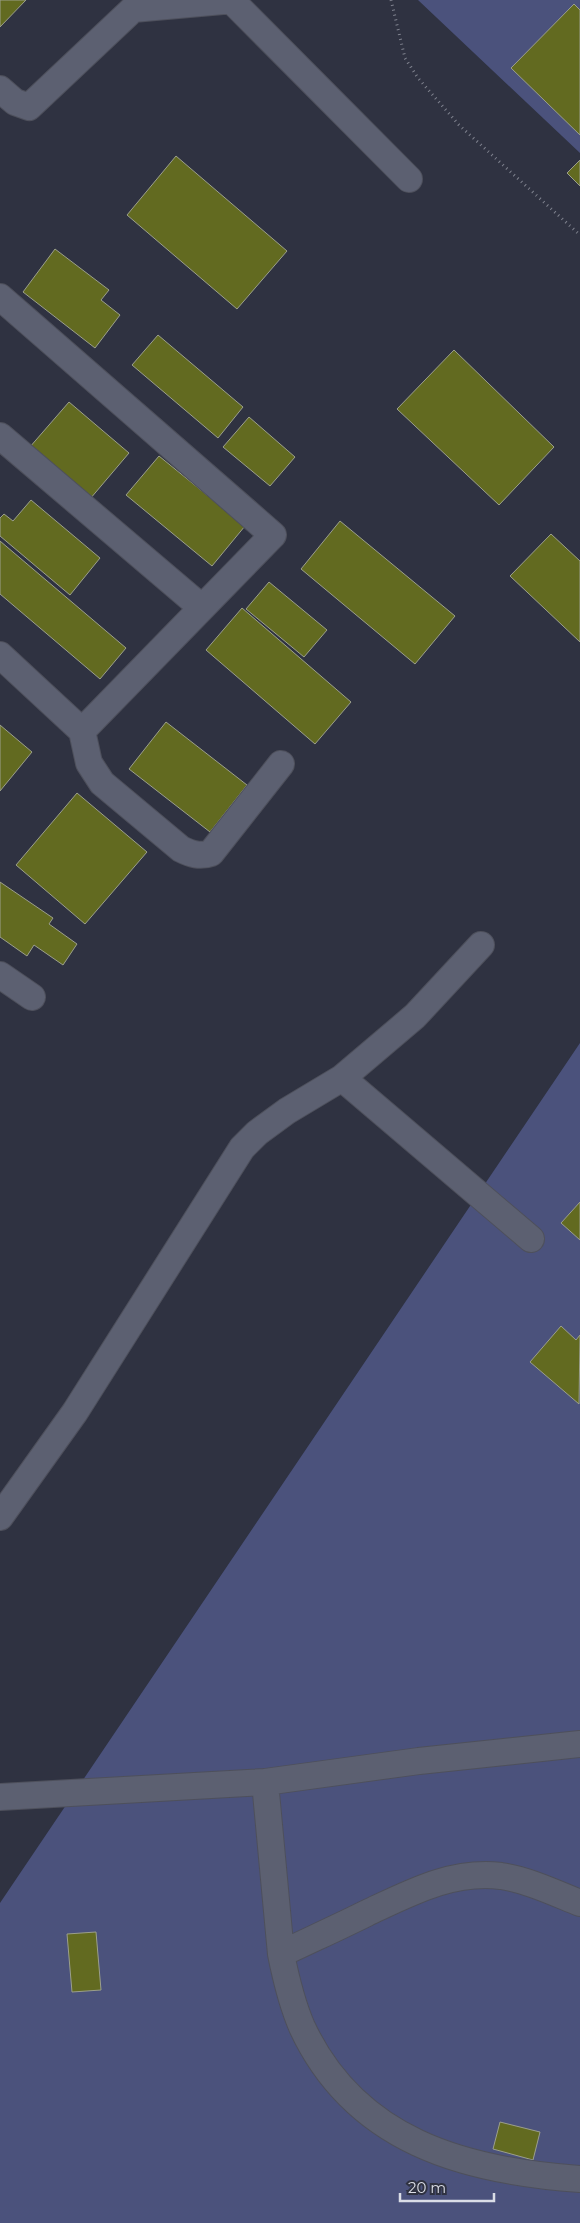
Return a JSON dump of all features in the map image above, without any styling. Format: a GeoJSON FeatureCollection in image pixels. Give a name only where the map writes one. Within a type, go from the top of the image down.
{"type":"FeatureCollection","features":[{"type":"Feature","properties":{"kind":"street"},"geometry":{"type":"LineString","coordinates":[[0,88],[15,102],[29,107],[133,9],[232,0],[409,179]]}},
{"type":"Feature","properties":{"kind":"street"},"geometry":{"type":"LineString","coordinates":[[0,297],[273,535],[82,731]]}},
{"type":"Feature","properties":{"kind":"street"},"geometry":{"type":"LineString","coordinates":[[0,436],[201,607]]}},
{"type":"Feature","properties":{"kind":"street"},"geometry":{"type":"LineString","coordinates":[[0,655],[82,731],[89,763],[102,783],[181,849],[197,855],[211,853],[281,764]]}},
{"type":"Feature","properties":{"kind":"street"},"geometry":{"type":"LineString","coordinates":[[0,1517],[75,1412],[235,1156],[257,1133],[287,1111],[342,1078],[414,1016],[481,945]]}},
{"type":"Feature","properties":{"kind":"street"},"geometry":{"type":"LineString","coordinates":[[0,975],[32,997]]}},
{"type":"Feature","properties":{"kind":"street"},"geometry":{"type":"LineString","coordinates":[[342,1078],[532,1239]]}},
{"type":"Feature","properties":{"kind":"street"},"geometry":{"type":"LineString","coordinates":[[0,1797],[266,1782],[419,1761],[580,1744]]}},
{"type":"Feature","properties":{"kind":"street"},"geometry":{"type":"LineString","coordinates":[[266,1782],[281,1954],[302,2027],[320,2059],[342,2089],[366,2112],[392,2130],[429,2150],[509,2170],[580,2180]]}},
{"type":"Feature","properties":{"kind":"street"},"geometry":{"type":"LineString","coordinates":[[281,1954],[423,1887],[449,1878],[501,1876],[528,1883],[580,1903]]}},
{"type":"Feature","properties":{"kind":"path"},"geometry":{"type":"LineString","coordinates":[[392,0],[405,58],[418,78],[460,125],[580,235]]}},
{"type":"Feature","properties":{"kind":"shaded area"},"geometry":{"type":"Polygon","coordinates":[[[418,0],[580,0],[580,153],[418,0]]]}},
{"type":"Feature","properties":{"kind":"shaded area"},"geometry":{"type":"Polygon","coordinates":[[[580,1043],[580,2223],[0,2223],[0,1903],[580,1043]]]}},
{"type":"Feature","properties":{"kind":"building"},"geometry":{"type":"Polygon","coordinates":[[[0,0],[26,0],[0,27],[0,0]]]}},
{"type":"Feature","properties":{"kind":"building"},"geometry":{"type":"Polygon","coordinates":[[[574,4],[580,10],[580,135],[511,68],[574,4]]]}},
{"type":"Feature","properties":{"kind":"building"},"geometry":{"type":"Polygon","coordinates":[[[176,156],[287,251],[237,309],[127,215],[176,156]]]}},
{"type":"Feature","properties":{"kind":"building"},"geometry":{"type":"Polygon","coordinates":[[[580,160],[580,186],[567,173],[580,160]]]}},
{"type":"Feature","properties":{"kind":"building"},"geometry":{"type":"Polygon","coordinates":[[[55,249],[109,290],[101,300],[120,315],[95,348],[23,292],[55,249]]]}},
{"type":"Feature","properties":{"kind":"building"},"geometry":{"type":"Polygon","coordinates":[[[158,335],[243,407],[218,438],[132,365],[158,335]]]}},
{"type":"Feature","properties":{"kind":"building"},"geometry":{"type":"Polygon","coordinates":[[[454,350],[554,447],[499,505],[397,409],[454,350]]]}},
{"type":"Feature","properties":{"kind":"building"},"geometry":{"type":"Polygon","coordinates":[[[69,402],[129,453],[90,499],[29,448],[69,402]]]}},
{"type":"Feature","properties":{"kind":"building"},"geometry":{"type":"Polygon","coordinates":[[[249,417],[295,457],[270,486],[223,447],[249,417]]]}},
{"type":"Feature","properties":{"kind":"building"},"geometry":{"type":"Polygon","coordinates":[[[159,456],[245,526],[212,566],[126,495],[159,456]]]}},
{"type":"Feature","properties":{"kind":"building"},"geometry":{"type":"Polygon","coordinates":[[[31,500],[100,558],[70,595],[0,536],[0,518],[4,514],[13,521],[31,500]]]}},
{"type":"Feature","properties":{"kind":"building"},"geometry":{"type":"Polygon","coordinates":[[[340,521],[455,616],[415,664],[301,569],[340,521]]]}},
{"type":"Feature","properties":{"kind":"building"},"geometry":{"type":"Polygon","coordinates":[[[551,534],[580,561],[580,642],[510,576],[551,534]]]}},
{"type":"Feature","properties":{"kind":"building"},"geometry":{"type":"Polygon","coordinates":[[[0,541],[126,648],[100,679],[0,594],[0,541]]]}},
{"type":"Feature","properties":{"kind":"building"},"geometry":{"type":"Polygon","coordinates":[[[269,582],[327,630],[304,657],[246,609],[269,582]]]}},
{"type":"Feature","properties":{"kind":"building"},"geometry":{"type":"Polygon","coordinates":[[[242,608],[351,702],[315,744],[206,650],[242,608]]]}},
{"type":"Feature","properties":{"kind":"building"},"geometry":{"type":"Polygon","coordinates":[[[166,722],[247,785],[210,832],[129,769],[166,722]]]}},
{"type":"Feature","properties":{"kind":"building"},"geometry":{"type":"Polygon","coordinates":[[[0,725],[32,752],[0,791],[0,725]]]}},
{"type":"Feature","properties":{"kind":"building"},"geometry":{"type":"Polygon","coordinates":[[[77,793],[147,852],[85,924],[16,865],[77,793]]]}},
{"type":"Feature","properties":{"kind":"building"},"geometry":{"type":"Polygon","coordinates":[[[0,882],[53,918],[49,924],[77,944],[63,965],[34,945],[27,956],[0,937],[0,882]]]}},
{"type":"Feature","properties":{"kind":"building"},"geometry":{"type":"Polygon","coordinates":[[[580,1202],[580,1240],[561,1223],[580,1202]]]}},
{"type":"Feature","properties":{"kind":"building"},"geometry":{"type":"Polygon","coordinates":[[[561,1326],[576,1340],[580,1335],[579,1404],[530,1362],[561,1326]]]}},
{"type":"Feature","properties":{"kind":"building"},"geometry":{"type":"Polygon","coordinates":[[[96,1932],[101,1990],[72,1992],[67,1934],[96,1932]]]}},
{"type":"Feature","properties":{"kind":"building"},"geometry":{"type":"Polygon","coordinates":[[[500,2122],[540,2132],[533,2160],[493,2149],[500,2122]]]}}]}
